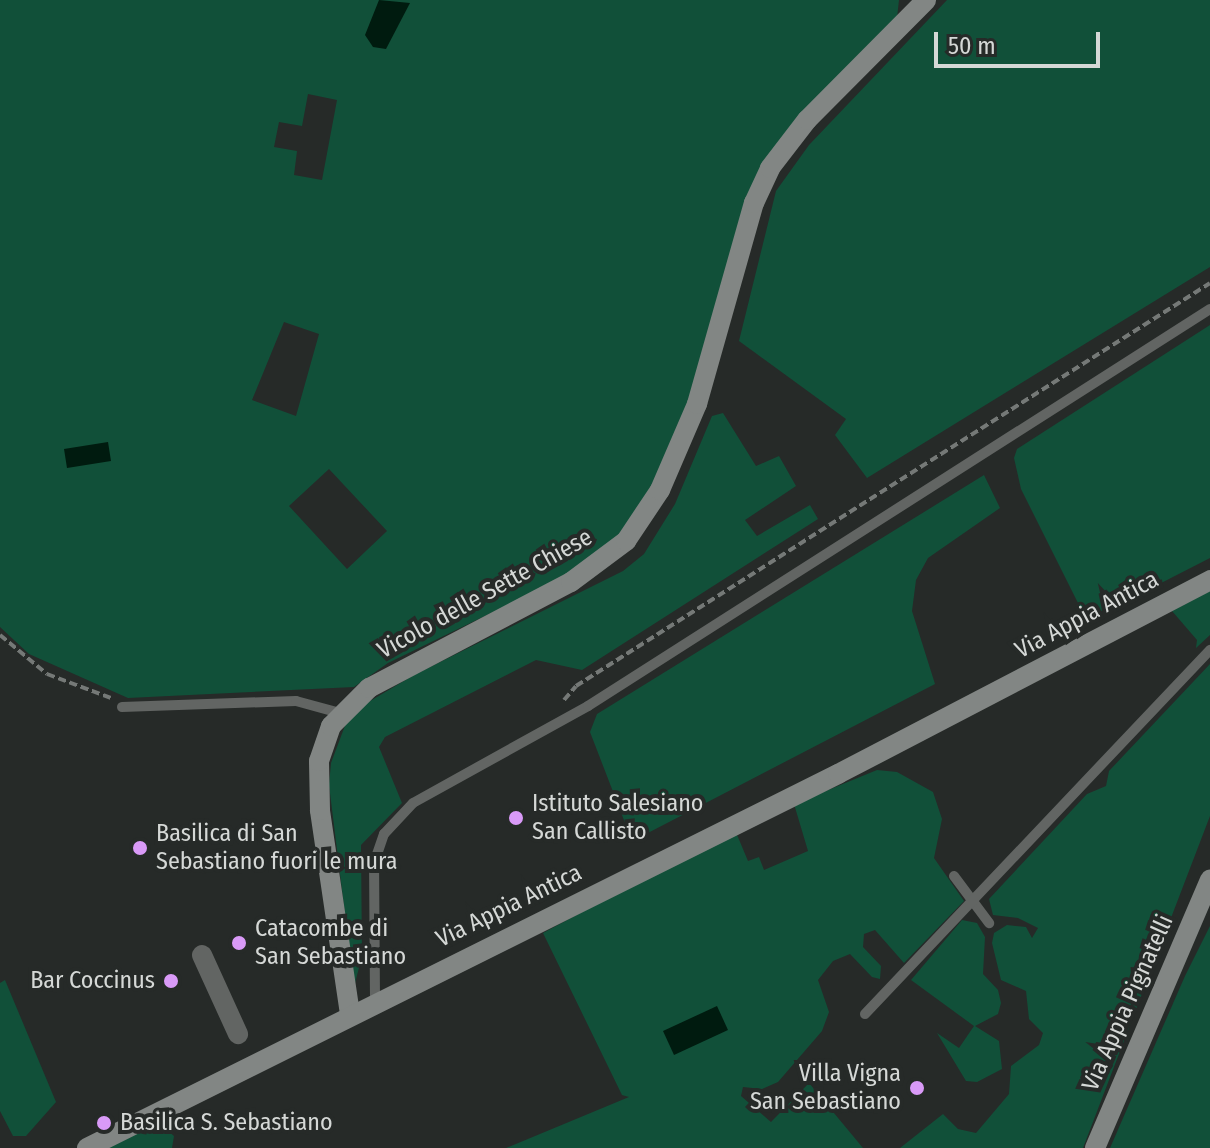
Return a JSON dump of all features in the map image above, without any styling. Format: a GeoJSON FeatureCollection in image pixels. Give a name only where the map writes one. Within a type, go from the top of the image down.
{"type":"FeatureCollection","features":[{"type":"Feature","properties":{"kind":"main road","name":"Vicolo delle Sette Chiese"},"geometry":{"type":"LineString","coordinates":[[350,1014],[325,863],[319,782],[322,746],[340,713],[385,678],[571,582],[626,541],[660,490],[697,404],[754,203],[770,168],[792,136],[926,0]]}},
{"type":"Feature","properties":{"kind":"main road","name":"Via Appia Antica"},"geometry":{"type":"LineString","coordinates":[[87,1148],[375,1000],[838,774],[1210,580]]}},
{"type":"Feature","properties":{"kind":"main road","name":"Via Appia Pignatelli"},"geometry":{"type":"LineString","coordinates":[[1095,1148],[1210,880]]}},
{"type":"Feature","properties":{"kind":"street"},"geometry":{"type":"LineString","coordinates":[[202,955],[238,1034]]}},
{"type":"Feature","properties":{"kind":"lane"},"geometry":{"type":"LineString","coordinates":[[375,1000],[372,884],[384,834],[413,803],[556,724],[1210,309]]}},
{"type":"Feature","properties":{"kind":"lane"},"geometry":{"type":"LineString","coordinates":[[865,1014],[1210,650]]}},
{"type":"Feature","properties":{"kind":"lane"},"geometry":{"type":"LineString","coordinates":[[122,707],[296,701],[340,713]]}},
{"type":"Feature","properties":{"kind":"lane"},"geometry":{"type":"LineString","coordinates":[[954,876],[989,923]]}},
{"type":"Feature","properties":{"kind":"path"},"geometry":{"type":"LineString","coordinates":[[556,724],[562,703],[576,686],[1210,283]]}},
{"type":"Feature","properties":{"kind":"path"},"geometry":{"type":"LineString","coordinates":[[0,635],[47,674],[97,689],[122,707]]}},
{"type":"Feature","properties":{"kind":"green space"},"geometry":{"type":"Polygon","coordinates":[[[0,0],[899,0],[897,18],[787,131],[704,369],[650,494],[627,532],[565,577],[388,663],[354,687],[128,698],[29,654],[0,627],[0,0]],[[308,94],[302,126],[279,122],[274,147],[297,151],[294,175],[322,180],[337,100],[308,94]],[[284,322],[252,400],[296,416],[319,334],[284,322]],[[329,469],[289,506],[347,569],[387,531],[329,469]]]}},
{"type":"Feature","properties":{"kind":"green space"},"geometry":{"type":"Polygon","coordinates":[[[947,0],[1210,0],[1210,267],[867,478],[835,435],[846,419],[739,341],[776,191],[809,145],[947,0]]]}},
{"type":"Feature","properties":{"kind":"green space"},"geometry":{"type":"Polygon","coordinates":[[[1210,325],[1210,558],[1087,621],[1021,489],[1014,458],[1017,449],[1210,325]]]}},
{"type":"Feature","properties":{"kind":"green space"},"geometry":{"type":"Polygon","coordinates":[[[723,413],[756,466],[779,456],[796,486],[745,520],[757,536],[810,505],[818,519],[582,670],[536,660],[385,737],[379,747],[402,803],[361,845],[362,956],[354,987],[329,785],[331,763],[346,723],[360,707],[414,675],[623,571],[644,554],[675,504],[712,416],[723,413]]]}},
{"type":"Feature","properties":{"kind":"green space"},"geometry":{"type":"Polygon","coordinates":[[[984,475],[1000,508],[928,558],[916,580],[912,611],[935,684],[644,835],[627,828],[590,732],[597,714],[984,475]]]}},
{"type":"Feature","properties":{"kind":"green space"},"geometry":{"type":"Polygon","coordinates":[[[1210,591],[1210,635],[1196,648],[1197,640],[1172,611],[1210,591]]]}},
{"type":"Feature","properties":{"kind":"green space"},"geometry":{"type":"Polygon","coordinates":[[[1210,664],[1210,816],[1083,1148],[900,1148],[943,1114],[958,1129],[976,1133],[1009,1094],[1011,1066],[1039,1045],[1043,1033],[1029,1019],[1026,991],[1001,980],[992,943],[994,933],[1007,925],[1026,927],[1032,938],[1038,928],[1018,918],[993,915],[989,899],[1087,794],[1106,786],[1109,771],[1210,664]]]}},
{"type":"Feature","properties":{"kind":"green space"},"geometry":{"type":"Polygon","coordinates":[[[877,770],[897,772],[933,792],[942,819],[934,858],[964,901],[904,963],[875,930],[864,934],[863,947],[881,966],[880,979],[872,977],[850,954],[833,961],[818,980],[829,1012],[822,1031],[778,1082],[762,1089],[743,1087],[741,1096],[771,1122],[809,1083],[863,1148],[506,1148],[629,1097],[622,1095],[543,933],[735,830],[748,861],[759,857],[764,870],[808,851],[794,804],[877,770]]]}},
{"type":"Feature","properties":{"kind":"green space"},"geometry":{"type":"Polygon","coordinates":[[[962,920],[977,923],[985,937],[983,974],[998,990],[1001,1003],[998,1014],[975,1026],[999,1041],[1002,1069],[977,1082],[966,1081],[937,1033],[959,1048],[974,1026],[911,980],[962,920]]]}},
{"type":"Feature","properties":{"kind":"green space"},"geometry":{"type":"Polygon","coordinates":[[[1210,926],[1210,1148],[1110,1148],[1185,976],[1210,926]]]}},
{"type":"Feature","properties":{"kind":"green space"},"geometry":{"type":"Polygon","coordinates":[[[5,980],[56,1102],[26,1136],[13,1136],[0,1111],[0,983],[5,980]]]}},
{"type":"Feature","properties":{"kind":"green space"},"geometry":{"type":"Polygon","coordinates":[[[156,1121],[174,1136],[172,1148],[95,1148],[156,1121]]]}},
{"type":"Feature","properties":{"kind":"shaded area"},"geometry":{"type":"Polygon","coordinates":[[[379,0],[410,3],[386,49],[373,47],[365,35],[379,0]]]}},
{"type":"Feature","properties":{"kind":"shaded area"},"geometry":{"type":"Polygon","coordinates":[[[108,442],[111,461],[67,468],[64,449],[108,442]]]}},
{"type":"Feature","properties":{"kind":"shaded area"},"geometry":{"type":"Polygon","coordinates":[[[717,1006],[728,1030],[674,1055],[663,1031],[717,1006]]]}},
{"type":"Feature","properties":{"kind":"place","name":"Istituto Salesiano San Callisto"},"geometry":{"type":"Point","coordinates":[516,818]}},
{"type":"Feature","properties":{"kind":"place","name":"Basilica di San Sebastiano fuori le mura"},"geometry":{"type":"Point","coordinates":[140,848]}},
{"type":"Feature","properties":{"kind":"place","name":"Catacombe di San Sebastiano"},"geometry":{"type":"Point","coordinates":[239,943]}},
{"type":"Feature","properties":{"kind":"place","name":"Bar Coccinus"},"geometry":{"type":"Point","coordinates":[171,981]}},
{"type":"Feature","properties":{"kind":"place","name":"Villa Vigna San Sebastiano"},"geometry":{"type":"Point","coordinates":[917,1088]}},
{"type":"Feature","properties":{"kind":"place","name":"Basilica S. Sebastiano"},"geometry":{"type":"Point","coordinates":[104,1123]}}]}
